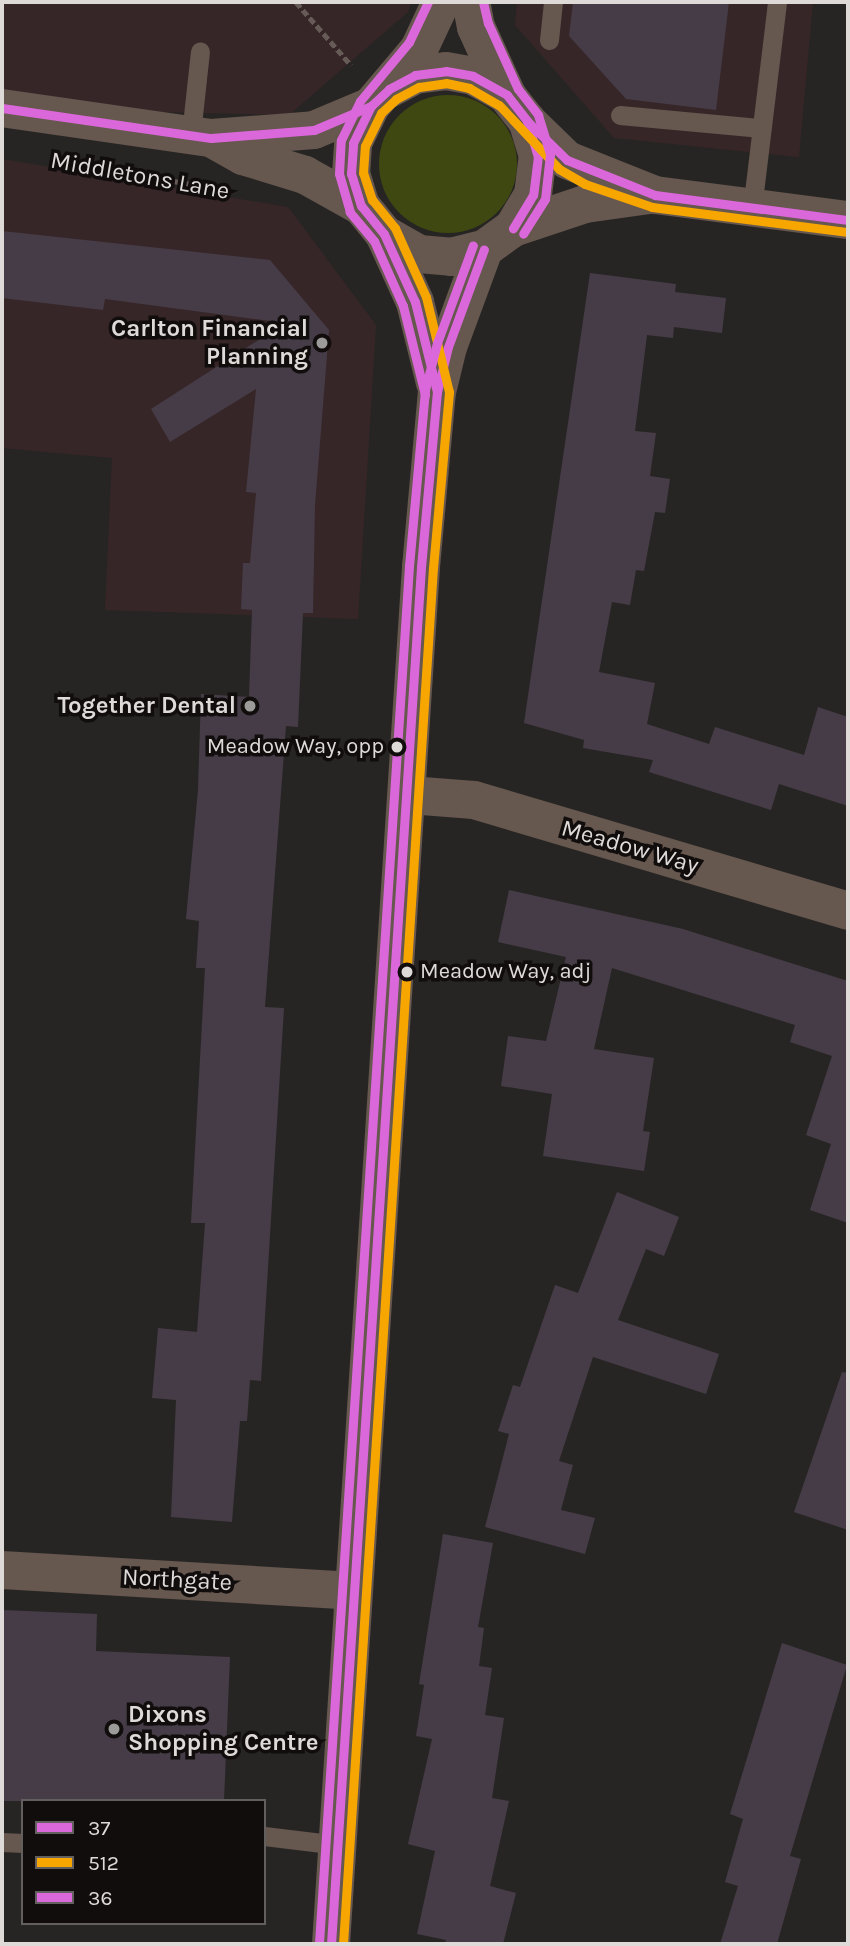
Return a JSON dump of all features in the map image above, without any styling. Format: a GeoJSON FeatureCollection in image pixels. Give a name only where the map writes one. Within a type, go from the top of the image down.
{"type":"FeatureCollection","features":[{"type":"Feature","properties":{"kind":"street"},"geometry":{"type":"LineString","coordinates":[[437,392],[415,302],[351,174],[353,143],[380,97],[419,48],[442,2]]}},
{"type":"Feature","properties":{"kind":"street"},"geometry":{"type":"LineString","coordinates":[[331,1944],[409,795],[421,567],[437,392],[448,347],[498,238],[533,194],[538,156],[517,108],[475,27],[471,2]]}},
{"type":"Feature","properties":{"kind":"street"},"geometry":{"type":"LineString","coordinates":[[380,97],[415,75],[446,71],[473,76],[517,108],[567,160],[655,195],[848,220]]}},
{"type":"Feature","properties":{"kind":"street","name":"Middletons Lane"},"geometry":{"type":"LineString","coordinates":[[2,108],[201,136],[314,130],[380,97]]}},
{"type":"Feature","properties":{"kind":"street","name":"Middletons Lane"},"geometry":{"type":"LineString","coordinates":[[201,136],[243,156],[304,175],[372,220]]}},
{"type":"Feature","properties":{"kind":"street"},"geometry":{"type":"LineString","coordinates":[[372,220],[419,254],[451,257],[585,204],[655,195]]}},
{"type":"Feature","properties":{"kind":"street","name":"Meadow Way"},"geometry":{"type":"LineString","coordinates":[[409,795],[474,800],[848,911]]}},
{"type":"Feature","properties":{"kind":"street","name":"Northgate"},"geometry":{"type":"LineString","coordinates":[[2,1570],[353,1591]]}},
{"type":"Feature","properties":{"kind":"lane"},"geometry":{"type":"LineString","coordinates":[[549,40],[553,2]]}},
{"type":"Feature","properties":{"kind":"lane"},"geometry":{"type":"LineString","coordinates":[[752,209],[777,2]]}},
{"type":"Feature","properties":{"kind":"lane"},"geometry":{"type":"LineString","coordinates":[[200,51],[201,136]]}},
{"type":"Feature","properties":{"kind":"lane"},"geometry":{"type":"LineString","coordinates":[[620,115],[761,128]]}},
{"type":"Feature","properties":{"kind":"lane"},"geometry":{"type":"LineString","coordinates":[[266,1836],[338,1846]]}},
{"type":"Feature","properties":{"kind":"lane"},"geometry":{"type":"LineString","coordinates":[[2,1842],[21,1843]]}},
{"type":"Feature","properties":{"kind":"path"},"geometry":{"type":"LineString","coordinates":[[296,2],[380,97]]}},
{"type":"Feature","properties":{"kind":"path","name":"Middletons Lane"},"geometry":{"type":"LineString","coordinates":[[81,165],[212,188]]}},
{"type":"Feature","properties":{"kind":"shaded area"},"geometry":{"type":"Polygon","coordinates":[[[2,2],[411,2],[408,12],[289,115],[160,112],[2,90],[2,2]]]}},
{"type":"Feature","properties":{"kind":"shaded area"},"geometry":{"type":"Polygon","coordinates":[[[517,2],[813,2],[799,157],[614,138],[515,25],[517,2]]]}},
{"type":"Feature","properties":{"kind":"shaded area"},"geometry":{"type":"Polygon","coordinates":[[[2,159],[288,207],[376,325],[358,619],[105,610],[112,458],[2,448],[2,159]]]}},
{"type":"Feature","properties":{"kind":"green space"},"geometry":{"type":"Polygon","coordinates":[[[448,95],[475,100],[497,115],[512,137],[517,164],[512,191],[497,213],[475,228],[448,233],[421,228],[399,213],[384,191],[379,164],[384,137],[399,115],[421,100],[448,95]]]}},
{"type":"Feature","properties":{"kind":"building"},"geometry":{"type":"Polygon","coordinates":[[[573,2],[729,2],[716,110],[626,99],[569,36],[573,2]]]}},
{"type":"Feature","properties":{"kind":"building"},"geometry":{"type":"Polygon","coordinates":[[[2,231],[270,260],[329,330],[315,505],[313,613],[303,613],[298,727],[286,726],[265,1007],[284,1008],[261,1381],[250,1380],[247,1421],[240,1421],[232,1522],[171,1517],[176,1400],[152,1398],[158,1328],[197,1332],[205,1223],[191,1223],[205,968],[196,968],[199,921],[186,919],[198,790],[201,694],[249,697],[252,610],[241,609],[243,563],[250,563],[256,493],[246,492],[256,389],[170,442],[151,409],[285,323],[105,299],[103,310],[2,298],[2,231]]]}},
{"type":"Feature","properties":{"kind":"building"},"geometry":{"type":"Polygon","coordinates":[[[590,273],[676,284],[675,292],[726,298],[722,333],[674,327],[673,338],[647,335],[635,431],[656,433],[650,476],[670,479],[665,513],[655,512],[644,571],[636,570],[630,605],[612,602],[599,672],[655,683],[647,724],[709,744],[715,727],[804,755],[818,707],[848,717],[848,806],[779,784],[771,810],[649,772],[653,760],[583,748],[584,740],[524,723],[590,273]]]}},
{"type":"Feature","properties":{"kind":"building"},"geometry":{"type":"Polygon","coordinates":[[[509,890],[683,929],[848,981],[848,1223],[810,1210],[831,1144],[806,1135],[832,1056],[790,1042],[795,1025],[612,968],[594,1049],[654,1058],[643,1131],[650,1132],[644,1171],[543,1156],[552,1094],[501,1086],[508,1036],[546,1041],[566,957],[498,942],[509,890]]]}},
{"type":"Feature","properties":{"kind":"building"},"geometry":{"type":"Polygon","coordinates":[[[617,1192],[679,1217],[664,1256],[646,1249],[618,1320],[719,1354],[706,1394],[593,1357],[559,1461],[573,1465],[561,1510],[595,1518],[585,1554],[485,1527],[509,1434],[498,1431],[513,1385],[520,1387],[555,1285],[578,1293],[617,1192]]]}},
{"type":"Feature","properties":{"kind":"building"},"geometry":{"type":"Polygon","coordinates":[[[842,1372],[848,1373],[848,1530],[794,1512],[842,1372]]]}},
{"type":"Feature","properties":{"kind":"building"},"geometry":{"type":"Polygon","coordinates":[[[443,1534],[493,1543],[478,1627],[484,1628],[479,1666],[492,1668],[485,1715],[504,1718],[492,1798],[509,1801],[490,1886],[516,1893],[503,1944],[445,1944],[446,1940],[417,1934],[435,1851],[408,1844],[432,1739],[416,1736],[424,1685],[419,1684],[443,1534]]]}},
{"type":"Feature","properties":{"kind":"building","name":"Dixons Shopping Centre"},"geometry":{"type":"Polygon","coordinates":[[[2,1610],[97,1614],[96,1651],[230,1657],[224,1799],[2,1801],[2,1610]]]}},
{"type":"Feature","properties":{"kind":"building"},"geometry":{"type":"Polygon","coordinates":[[[782,1643],[847,1665],[790,1856],[801,1859],[777,1944],[720,1944],[738,1886],[725,1882],[743,1819],[730,1814],[782,1643]]]}},
{"type":"Feature","properties":{"kind":"transit line","name":"36"},"geometry":{"type":"LineString","coordinates":[[425,395],[403,306],[374,241],[350,212],[339,174],[341,140],[360,101],[409,42],[428,2]]}},
{"type":"Feature","properties":{"kind":"transit line","name":"36"},"geometry":{"type":"LineString","coordinates":[[483,2],[488,23],[518,89],[538,115],[550,154],[545,199],[523,234]]}},
{"type":"Feature","properties":{"kind":"transit line","name":"37"},"geometry":{"type":"LineString","coordinates":[[437,392],[415,302],[384,234],[361,206],[351,174],[353,143],[371,106],[389,89],[415,75],[446,71],[473,76],[507,95],[527,121],[538,156],[533,195],[513,228]]}},
{"type":"Feature","properties":{"kind":"transit line","name":"512"},"geometry":{"type":"LineString","coordinates":[[343,1944],[433,568],[449,392],[426,297],[395,228],[372,200],[363,173],[365,146],[381,113],[396,99],[419,87],[446,83],[469,88],[499,105],[559,169],[585,184],[652,207],[846,232]]}},
{"type":"Feature","properties":{"kind":"transit line","name":"37"},"geometry":{"type":"LineString","coordinates":[[2,108],[211,138],[314,130],[371,106]]}},
{"type":"Feature","properties":{"kind":"transit line","name":"37"},"geometry":{"type":"LineString","coordinates":[[527,121],[567,160],[655,195],[848,220]]}},
{"type":"Feature","properties":{"kind":"transit line","name":"36"},"geometry":{"type":"LineString","coordinates":[[319,1943],[409,566],[425,390],[437,343],[473,245]]}},
{"type":"Feature","properties":{"kind":"transit line","name":"37"},"geometry":{"type":"LineString","coordinates":[[331,1944],[421,567],[437,392],[448,347],[484,249]]}},
{"type":"Feature","properties":{"kind":"place","name":"Carlton Financial Planning"},"geometry":{"type":"Point","coordinates":[322,343]}},
{"type":"Feature","properties":{"kind":"place","name":"Together Dental"},"geometry":{"type":"Point","coordinates":[250,706]}},
{"type":"Feature","properties":{"kind":"place","name":"Meadow Way, opp"},"geometry":{"type":"Point","coordinates":[397,747]}},
{"type":"Feature","properties":{"kind":"place","name":"Meadow Way, adj"},"geometry":{"type":"Point","coordinates":[407,972]}},
{"type":"Feature","properties":{"kind":"place","name":"Dixons Shopping Centre"},"geometry":{"type":"Point","coordinates":[114,1729]}}]}
